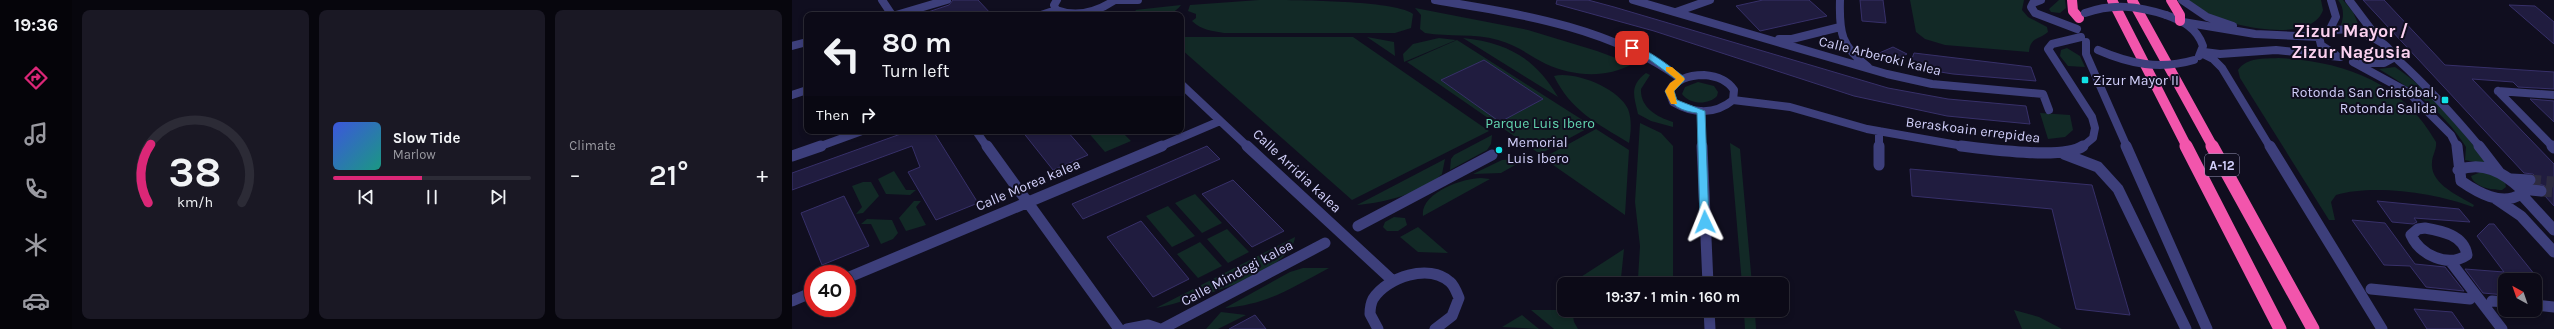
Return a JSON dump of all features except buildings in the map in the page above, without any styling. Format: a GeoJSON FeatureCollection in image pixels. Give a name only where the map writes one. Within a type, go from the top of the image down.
{"type":"FeatureCollection","features":[{"type":"Feature","properties":{"kind":"highway"},"geometry":{"type":"LineString","coordinates":[[2072,0],[2073,11],[2082,15]]}},
{"type":"Feature","properties":{"kind":"highway","name":"A-12"},"geometry":{"type":"LineString","coordinates":[[2112,0],[2280,329]]}},
{"type":"Feature","properties":{"kind":"highway","name":"A-12"},"geometry":{"type":"LineString","coordinates":[[2132,0],[2314,329]]}},
{"type":"Feature","properties":{"kind":"highway"},"geometry":{"type":"LineString","coordinates":[[2171,0],[2180,16],[2181,22]]}},
{"type":"Feature","properties":{"kind":"street"},"geometry":{"type":"LineString","coordinates":[[882,0],[890,12]]}},
{"type":"Feature","properties":{"kind":"street"},"geometry":{"type":"LineString","coordinates":[[906,12],[947,0]]}},
{"type":"Feature","properties":{"kind":"street"},"geometry":{"type":"LineString","coordinates":[[1056,10],[1054,5],[1057,0]]}},
{"type":"Feature","properties":{"kind":"street"},"geometry":{"type":"LineString","coordinates":[[1081,12],[1100,9],[1115,0],[1138,0]]}},
{"type":"Feature","properties":{"kind":"street"},"geometry":{"type":"LineString","coordinates":[[1435,0],[1520,16],[1611,40],[1653,58],[1681,79]]}},
{"type":"Feature","properties":{"kind":"street","name":"Calle Arberoki kalea"},"geometry":{"type":"LineString","coordinates":[[1633,0],[1875,71],[1932,84],[2043,94],[2049,110]]}},
{"type":"Feature","properties":{"kind":"street"},"geometry":{"type":"LineString","coordinates":[[1676,12],[1710,0]]}},
{"type":"Feature","properties":{"kind":"street"},"geometry":{"type":"LineString","coordinates":[[1840,0],[1840,27],[1842,40],[1857,59],[1875,71]]}},
{"type":"Feature","properties":{"kind":"street"},"geometry":{"type":"LineString","coordinates":[[2041,0],[2033,3],[2031,8],[2035,13],[2082,36],[2098,50],[2131,62],[2149,65],[2175,65],[2194,60],[2202,52],[2202,40],[2181,22],[2166,15],[2120,6],[2106,6],[2063,20],[2044,17]]}},
{"type":"Feature","properties":{"kind":"street"},"geometry":{"type":"LineString","coordinates":[[2182,0],[2207,18],[2274,35]]}},
{"type":"Feature","properties":{"kind":"street"},"geometry":{"type":"LineString","coordinates":[[2181,22],[2274,35],[2319,37],[2329,31],[2336,17],[2331,0]]}},
{"type":"Feature","properties":{"kind":"street"},"geometry":{"type":"LineString","coordinates":[[2349,0],[2379,40],[2393,51],[2395,57],[2430,89],[2494,163],[2499,172]]}},
{"type":"Feature","properties":{"kind":"street"},"geometry":{"type":"LineString","coordinates":[[1100,9],[1104,12]]}},
{"type":"Feature","properties":{"kind":"street"},"geometry":{"type":"LineString","coordinates":[[1050,12],[1056,10],[1062,12]]}},
{"type":"Feature","properties":{"kind":"street"},"geometry":{"type":"LineString","coordinates":[[2082,15],[2082,36],[2086,54],[2206,329]]}},
{"type":"Feature","properties":{"kind":"street","name":"Calle Arberoki kalea"},"geometry":{"type":"LineString","coordinates":[[1767,39],[1792,40],[1840,27]]}},
{"type":"Feature","properties":{"kind":"street"},"geometry":{"type":"LineString","coordinates":[[2329,31],[2355,32],[2379,40]]}},
{"type":"Feature","properties":{"kind":"street","name":"Beraskoain errepidea"},"geometry":{"type":"LineString","coordinates":[[1733,100],[1774,104],[1879,131],[1961,145],[2033,153],[2060,153],[2075,150],[2088,145],[2093,138],[2095,130],[2090,114],[2075,87],[2048,49],[2052,44],[2082,36]]}},
{"type":"Feature","properties":{"kind":"street"},"geometry":{"type":"LineString","coordinates":[[2319,37],[2321,45],[2340,57],[2353,62],[2408,92],[2424,106],[2451,135],[2458,148],[2458,170],[2461,181],[2472,189],[2492,197],[2521,216],[2554,252]]}},
{"type":"Feature","properties":{"kind":"street"},"geometry":{"type":"LineString","coordinates":[[792,46],[804,43]]}},
{"type":"Feature","properties":{"kind":"street"},"geometry":{"type":"LineString","coordinates":[[2202,52],[2220,54],[2241,51],[2276,50],[2340,57]]}},
{"type":"Feature","properties":{"kind":"street"},"geometry":{"type":"LineString","coordinates":[[2222,68],[2231,56],[2241,51]]}},
{"type":"Feature","properties":{"kind":"street"},"geometry":{"type":"LineString","coordinates":[[2202,52],[2222,68],[2382,329]]}},
{"type":"Feature","properties":{"kind":"street"},"geometry":{"type":"LineString","coordinates":[[2353,62],[2380,64],[2390,62],[2395,57]]}},
{"type":"Feature","properties":{"kind":"street"},"geometry":{"type":"LineString","coordinates":[[1704,75],[1721,78],[1733,87],[1735,94],[1733,100],[1719,109],[1701,111],[1682,107],[1671,98],[1671,88],[1681,79],[1704,75]]}},
{"type":"Feature","properties":{"kind":"street","name":"Calle Arridia kalea"},"geometry":{"type":"LineString","coordinates":[[1184,87],[1393,281]]}},
{"type":"Feature","properties":{"kind":"street"},"geometry":{"type":"LineString","coordinates":[[792,95],[804,91]]}},
{"type":"Feature","properties":{"kind":"street"},"geometry":{"type":"LineString","coordinates":[[2554,95],[2498,91],[2554,148]]}},
{"type":"Feature","properties":{"kind":"street"},"geometry":{"type":"LineString","coordinates":[[1701,111],[1708,277]]}},
{"type":"Feature","properties":{"kind":"street","name":"Calle Morea kalea"},"geometry":{"type":"LineString","coordinates":[[856,274],[1220,121]]}},
{"type":"Feature","properties":{"kind":"street"},"geometry":{"type":"LineString","coordinates":[[1879,131],[1879,165]]}},
{"type":"Feature","properties":{"kind":"street"},"geometry":{"type":"LineString","coordinates":[[792,156],[854,134]]}},
{"type":"Feature","properties":{"kind":"street"},"geometry":{"type":"LineString","coordinates":[[978,134],[1119,329]]}},
{"type":"Feature","properties":{"kind":"street"},"geometry":{"type":"LineString","coordinates":[[2060,153],[2098,167],[2118,189],[2186,329]]}},
{"type":"Feature","properties":{"kind":"street"},"geometry":{"type":"LineString","coordinates":[[1358,226],[1492,155]]}},
{"type":"Feature","properties":{"kind":"street"},"geometry":{"type":"LineString","coordinates":[[2458,170],[2466,166],[2478,166],[2499,172],[2511,179],[2554,230]]}},
{"type":"Feature","properties":{"kind":"street"},"geometry":{"type":"LineString","coordinates":[[2511,179],[2530,180]]}},
{"type":"Feature","properties":{"kind":"street"},"geometry":{"type":"LineString","coordinates":[[2521,192],[2541,191]]}},
{"type":"Feature","properties":{"kind":"street"},"geometry":{"type":"LineString","coordinates":[[2492,197],[2503,199],[2517,198],[2521,192]]}},
{"type":"Feature","properties":{"kind":"street","name":"Calle Mindegi kalea"},"geometry":{"type":"LineString","coordinates":[[1161,329],[1326,243]]}},
{"type":"Feature","properties":{"kind":"street"},"geometry":{"type":"LineString","coordinates":[[2450,261],[2502,329]]}},
{"type":"Feature","properties":{"kind":"street"},"geometry":{"type":"LineString","coordinates":[[1378,329],[1370,318],[1370,304],[1379,291],[1393,281],[1408,275],[1425,273],[1440,276],[1451,282],[1457,292],[1458,304],[1452,316],[1439,328]]}},
{"type":"Feature","properties":{"kind":"street"},"geometry":{"type":"LineString","coordinates":[[2371,289],[2470,299]]}},
{"type":"Feature","properties":{"kind":"street"},"geometry":{"type":"LineString","coordinates":[[792,301],[804,296]]}},
{"type":"Feature","properties":{"kind":"street"},"geometry":{"type":"LineString","coordinates":[[2492,301],[2498,301]]}},
{"type":"Feature","properties":{"kind":"street"},"geometry":{"type":"LineString","coordinates":[[2542,306],[2554,307]]}},
{"type":"Feature","properties":{"kind":"street"},"geometry":{"type":"LineString","coordinates":[[1709,317],[1710,329]]}},
{"type":"Feature","properties":{"kind":"street"},"geometry":{"type":"LineString","coordinates":[[1126,329],[1148,325],[1161,329]]}},
{"type":"Feature","properties":{"kind":"green space"},"geometry":{"type":"Polygon","coordinates":[[[1259,0],[1364,3],[1403,9],[1413,14],[1411,28],[1395,33],[1224,33],[1207,30],[1199,26],[1192,21],[1196,18],[1196,14],[1188,11],[1190,5],[1259,0]]]}},
{"type":"Feature","properties":{"kind":"green space"},"geometry":{"type":"Polygon","coordinates":[[[1910,0],[2024,0],[2022,10],[2028,17],[2047,27],[2048,32],[2033,41],[2029,52],[1945,45],[1925,39],[1916,32],[1910,0]]]}},
{"type":"Feature","properties":{"kind":"green space"},"geometry":{"type":"Polygon","coordinates":[[[2059,0],[2065,0],[2066,8],[2060,13],[2051,12],[2049,9],[2059,0]]]}},
{"type":"Feature","properties":{"kind":"green space"},"geometry":{"type":"Polygon","coordinates":[[[2188,0],[2321,0],[2323,10],[2316,20],[2304,27],[2288,30],[2270,30],[2235,24],[2220,19],[2188,0]]]}},
{"type":"Feature","properties":{"kind":"green space"},"geometry":{"type":"Polygon","coordinates":[[[2338,0],[2343,0],[2353,12],[2360,28],[2341,25],[2343,12],[2338,0]]]}},
{"type":"Feature","properties":{"kind":"green space"},"geometry":{"type":"Polygon","coordinates":[[[1181,5],[1173,12],[1137,12],[1135,10],[1181,5]]]}},
{"type":"Feature","properties":{"kind":"green space"},"geometry":{"type":"Polygon","coordinates":[[[1415,8],[1528,30],[1597,51],[1632,64],[1622,69],[1600,74],[1567,71],[1546,64],[1505,42],[1498,40],[1471,36],[1425,33],[1420,29],[1421,15],[1415,8]]]}},
{"type":"Feature","properties":{"kind":"green space"},"geometry":{"type":"Polygon","coordinates":[[[1184,37],[1353,37],[1489,131],[1352,200],[1184,52],[1184,37]]]}},
{"type":"Feature","properties":{"kind":"green space"},"geometry":{"type":"Polygon","coordinates":[[[1367,37],[1394,42],[1395,56],[1367,37]]]}},
{"type":"Feature","properties":{"kind":"green space"},"geometry":{"type":"Polygon","coordinates":[[[1439,38],[1456,40],[1404,62],[1403,54],[1413,44],[1439,38]]]}},
{"type":"Feature","properties":{"kind":"green space"},"geometry":{"type":"Polygon","coordinates":[[[1463,38],[1494,44],[1519,55],[1540,72],[1558,97],[1463,38]]]}},
{"type":"Feature","properties":{"kind":"green space","name":"Parque Luis Ibero"},"geometry":{"type":"Polygon","coordinates":[[[1457,40],[1592,126],[1540,154],[1407,62],[1457,40]]]}},
{"type":"Feature","properties":{"kind":"green space"},"geometry":{"type":"Polygon","coordinates":[[[2067,48],[2080,56],[2085,67],[2068,66],[2060,56],[2061,50],[2067,48]]]}},
{"type":"Feature","properties":{"kind":"green space"},"geometry":{"type":"Polygon","coordinates":[[[2278,58],[2326,64],[2348,70],[2369,79],[2388,90],[2406,104],[2422,121],[2436,142],[2432,163],[2433,170],[2440,183],[2474,205],[2473,207],[2423,194],[2386,190],[2368,190],[2336,195],[2331,202],[2335,220],[2329,220],[2240,78],[2238,70],[2246,63],[2262,59],[2278,58]]]}},
{"type":"Feature","properties":{"kind":"green space"},"geometry":{"type":"Polygon","coordinates":[[[2395,67],[2409,77],[2434,100],[2490,165],[2465,160],[2466,147],[2438,112],[2404,85],[2379,69],[2395,67]]]}},
{"type":"Feature","properties":{"kind":"green space"},"geometry":{"type":"Polygon","coordinates":[[[1646,73],[1650,75],[1641,89],[1643,101],[1655,114],[1673,122],[1673,127],[1651,121],[1638,114],[1634,92],[1637,82],[1646,73]]]}},
{"type":"Feature","properties":{"kind":"green space"},"geometry":{"type":"Polygon","coordinates":[[[1554,76],[1573,76],[1584,79],[1606,88],[1623,101],[1628,109],[1630,117],[1631,126],[1629,143],[1596,122],[1577,107],[1568,98],[1554,76]]]}},
{"type":"Feature","properties":{"kind":"green space"},"geometry":{"type":"Polygon","coordinates":[[[1698,82],[1714,86],[1718,92],[1717,96],[1714,99],[1705,102],[1694,102],[1685,98],[1682,94],[1685,87],[1698,82]]]}},
{"type":"Feature","properties":{"kind":"green space"},"geometry":{"type":"Polygon","coordinates":[[[2040,113],[2070,115],[2073,130],[2065,137],[2048,139],[2040,113]]]}},
{"type":"Feature","properties":{"kind":"green space"},"geometry":{"type":"Polygon","coordinates":[[[1640,123],[1661,133],[1673,146],[1673,277],[1638,277],[1640,246],[1635,202],[1640,123]]]}},
{"type":"Feature","properties":{"kind":"green space"},"geometry":{"type":"Polygon","coordinates":[[[1596,129],[1629,150],[1625,215],[1543,158],[1596,129]]]}},
{"type":"Feature","properties":{"kind":"green space"},"geometry":{"type":"Polygon","coordinates":[[[1090,134],[1124,134],[1131,141],[1105,152],[1090,134]]]}},
{"type":"Feature","properties":{"kind":"green space"},"geometry":{"type":"Polygon","coordinates":[[[1492,135],[1491,144],[1487,150],[1450,170],[1451,159],[1454,155],[1492,135]]]}},
{"type":"Feature","properties":{"kind":"green space"},"geometry":{"type":"Polygon","coordinates":[[[1730,143],[1740,149],[1751,277],[1741,277],[1730,143]]]}},
{"type":"Feature","properties":{"kind":"green space"},"geometry":{"type":"Polygon","coordinates":[[[1445,159],[1442,174],[1424,187],[1402,196],[1379,202],[1357,205],[1445,159]]]}},
{"type":"Feature","properties":{"kind":"green space"},"geometry":{"type":"Polygon","coordinates":[[[1526,159],[1501,173],[1473,174],[1502,160],[1526,159]]]}},
{"type":"Feature","properties":{"kind":"green space"},"geometry":{"type":"Polygon","coordinates":[[[894,171],[906,190],[916,190],[910,195],[886,194],[878,179],[894,171]]]}},
{"type":"Feature","properties":{"kind":"green space"},"geometry":{"type":"Polygon","coordinates":[[[2481,172],[2498,177],[2505,182],[2506,187],[2502,190],[2498,190],[2479,185],[2471,176],[2481,172]]]}},
{"type":"Feature","properties":{"kind":"green space"},"geometry":{"type":"Polygon","coordinates":[[[1481,178],[1490,179],[1423,216],[1424,208],[1428,200],[1444,188],[1464,181],[1481,178]]]}},
{"type":"Feature","properties":{"kind":"green space"},"geometry":{"type":"Polygon","coordinates":[[[863,182],[871,182],[879,196],[863,213],[856,214],[862,207],[852,186],[863,182]]]}},
{"type":"Feature","properties":{"kind":"green space"},"geometry":{"type":"Polygon","coordinates":[[[1195,194],[1222,223],[1202,233],[1175,203],[1195,194]]]}},
{"type":"Feature","properties":{"kind":"green space"},"geometry":{"type":"Polygon","coordinates":[[[914,201],[921,201],[916,207],[926,225],[906,231],[899,218],[914,201]]]}},
{"type":"Feature","properties":{"kind":"green space"},"geometry":{"type":"Polygon","coordinates":[[[1168,206],[1195,236],[1172,247],[1146,216],[1168,206]]]}},
{"type":"Feature","properties":{"kind":"green space"},"geometry":{"type":"Polygon","coordinates":[[[1394,217],[1405,218],[1407,225],[1398,231],[1387,231],[1383,227],[1385,222],[1394,217]]]}},
{"type":"Feature","properties":{"kind":"green space"},"geometry":{"type":"Polygon","coordinates":[[[867,219],[892,220],[898,233],[893,239],[881,244],[871,224],[861,224],[867,219]]]}},
{"type":"Feature","properties":{"kind":"green space"},"geometry":{"type":"Polygon","coordinates":[[[1418,227],[1448,253],[1418,252],[1400,237],[1418,227]]]}},
{"type":"Feature","properties":{"kind":"green space"},"geometry":{"type":"Polygon","coordinates":[[[1227,229],[1249,252],[1228,263],[1207,239],[1227,229]]]}},
{"type":"Feature","properties":{"kind":"green space"},"geometry":{"type":"Polygon","coordinates":[[[1295,237],[1289,250],[1276,263],[1257,274],[1236,284],[1213,292],[1156,308],[1295,237]]]}},
{"type":"Feature","properties":{"kind":"green space"},"geometry":{"type":"Polygon","coordinates":[[[1200,242],[1222,266],[1198,278],[1177,254],[1200,242]]]}},
{"type":"Feature","properties":{"kind":"green space"},"geometry":{"type":"Polygon","coordinates":[[[1624,249],[1621,277],[1581,277],[1624,249]]]}},
{"type":"Feature","properties":{"kind":"green space"},"geometry":{"type":"Polygon","coordinates":[[[1303,268],[1329,268],[1267,299],[1241,306],[1225,308],[1290,272],[1303,268]]]}},
{"type":"Feature","properties":{"kind":"green space"},"geometry":{"type":"Polygon","coordinates":[[[1531,310],[1557,310],[1557,317],[1573,317],[1578,329],[1554,329],[1531,310]]]}},
{"type":"Feature","properties":{"kind":"green space"},"geometry":{"type":"Polygon","coordinates":[[[2014,310],[2039,317],[2062,329],[2022,329],[2014,310]]]}},
{"type":"Feature","properties":{"kind":"green space"},"geometry":{"type":"Polygon","coordinates":[[[1221,312],[1246,315],[1218,329],[1206,329],[1221,312]]]}},
{"type":"Feature","properties":{"kind":"green space"},"geometry":{"type":"Polygon","coordinates":[[[1522,315],[1539,329],[1502,327],[1522,315]]]}},
{"type":"Feature","properties":{"kind":"green space"},"geometry":{"type":"Polygon","coordinates":[[[1744,317],[1755,317],[1756,329],[1745,329],[1744,317]]]}},
{"type":"Feature","properties":{"kind":"tunnel"},"geometry":{"type":"LineString","coordinates":[[2530,180],[2554,182]]}},
{"type":"Feature","properties":{"kind":"tunnel"},"geometry":{"type":"LineString","coordinates":[[2541,191],[2554,192]]}},
{"type":"Feature","properties":{"kind":"slow traffic"},"geometry":{"type":"LineString","coordinates":[[1669,69],[1681,79],[1673,84],[1669,91],[1674,102]]}},
{"type":"Feature","properties":{"kind":"place","name":"Zizur Mayor II"},"geometry":{"type":"Point","coordinates":[2085,80]}},
{"type":"Feature","properties":{"kind":"place","name":"Rotonda San Cristóbal, Rotonda Salida"},"geometry":{"type":"Point","coordinates":[2445,100]}},
{"type":"Feature","properties":{"kind":"place","name":"Memorial Luis Ibero"},"geometry":{"type":"Point","coordinates":[1499,150]}},
{"type":"Feature","properties":{"kind":"district","name":"Zizur Mayor / Zizur Nagusia"},"geometry":{"type":"Point","coordinates":[2351,41]}},
{"type":"Feature","properties":{"kind":"route"},"geometry":{"type":"LineString","coordinates":[[1632,48],[1653,58],[1681,79],[1673,84],[1669,91],[1673,102],[1688,110],[1701,111],[1705,222]]}}]}
